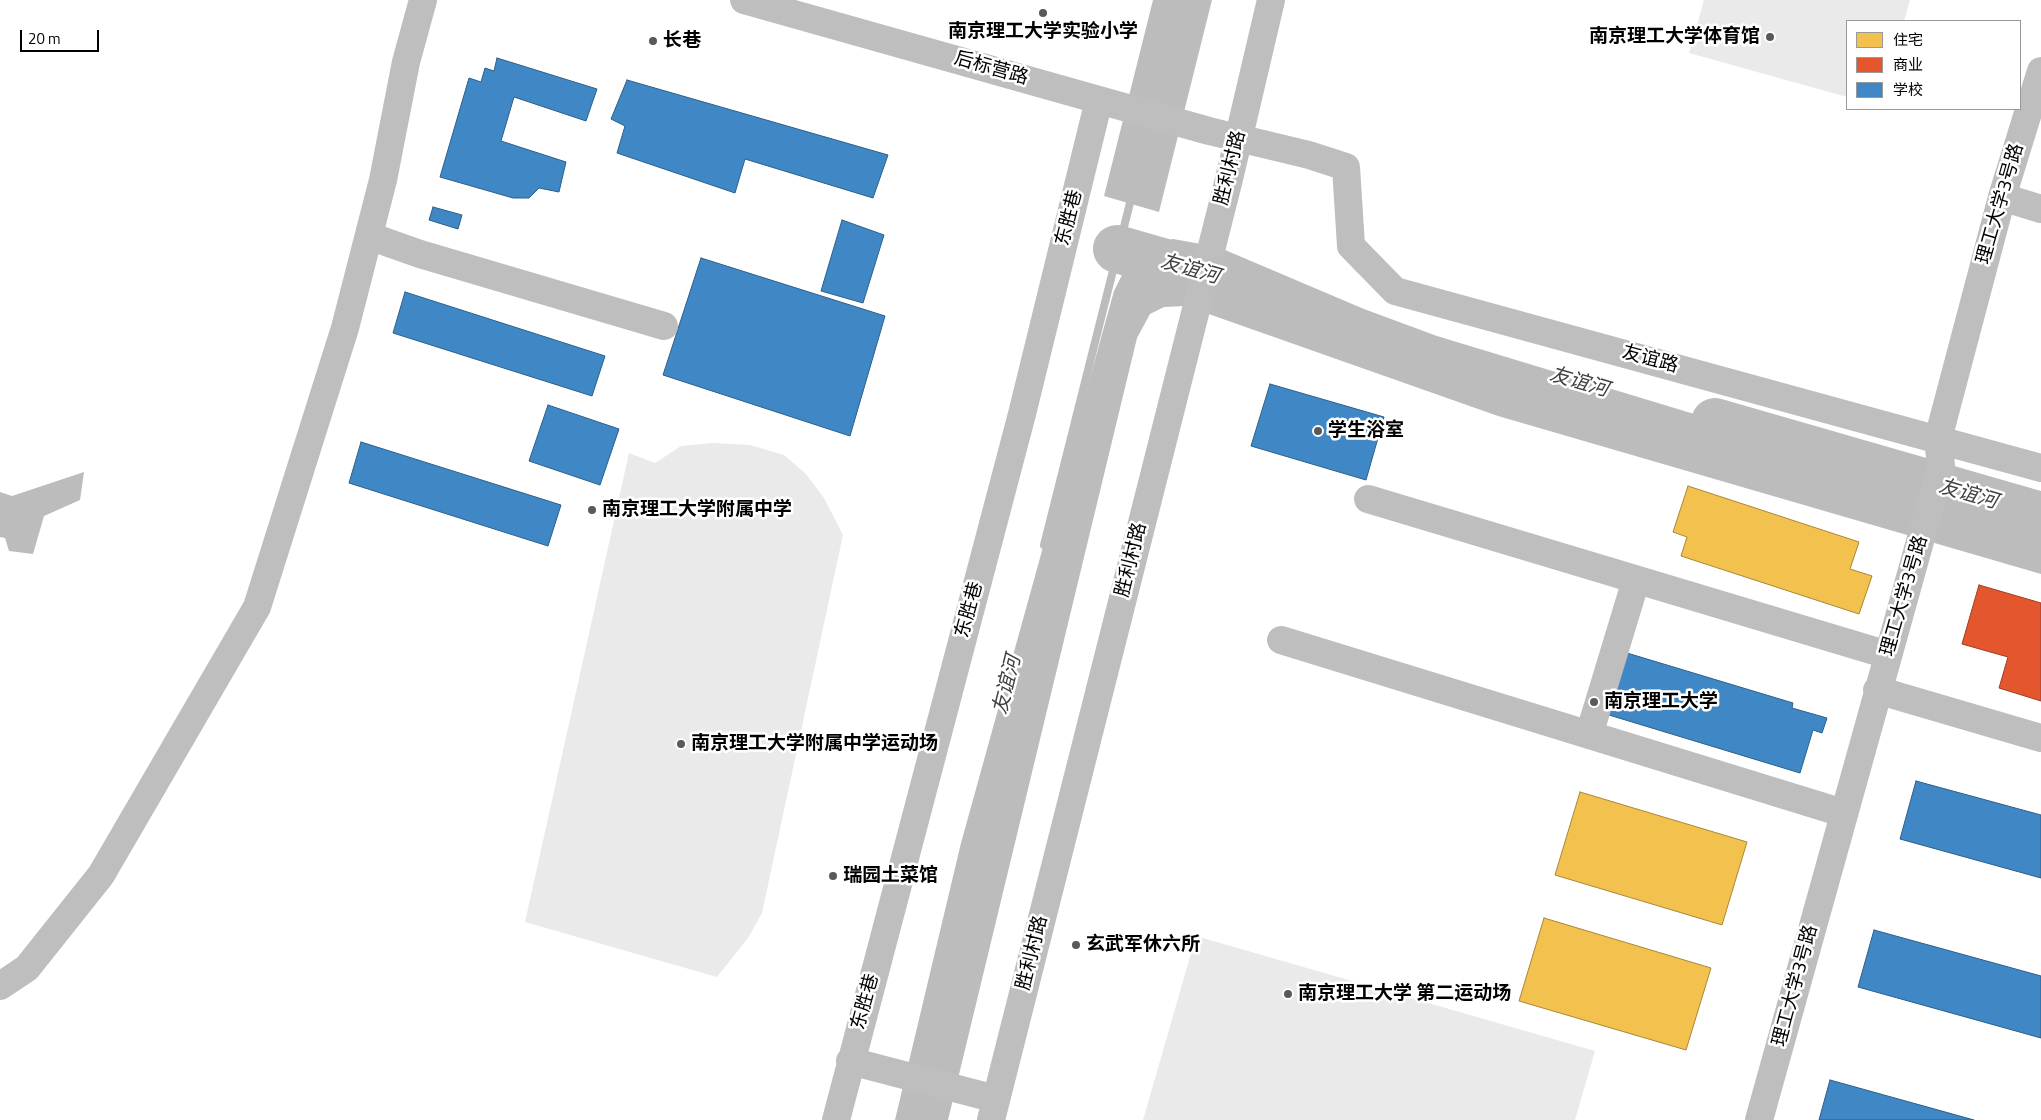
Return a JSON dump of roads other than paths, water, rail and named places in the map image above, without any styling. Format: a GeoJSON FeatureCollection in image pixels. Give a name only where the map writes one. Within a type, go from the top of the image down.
{"type":"FeatureCollection","features":[{"type":"Feature","properties":{"kind":"street"},"geometry":{"type":"LineString","coordinates":[[0,986],[27,968],[101,875],[257,607],[345,328],[383,180],[406,62],[423,0]]}},
{"type":"Feature","properties":{"kind":"street","name":"后标营路"},"geometry":{"type":"LineString","coordinates":[[744,0],[1209,131],[1310,155],[1346,167]]}},
{"type":"Feature","properties":{"kind":"street","name":"胜利村路"},"geometry":{"type":"LineString","coordinates":[[993,1110],[1229,179],[1271,0]]}},
{"type":"Feature","properties":{"kind":"street","name":"理工大学3号路"},"geometry":{"type":"LineString","coordinates":[[1759,1120],[1941,466],[1938,439],[2002,198],[2041,71]]}},
{"type":"Feature","properties":{"kind":"street","name":"东胜巷"},"geometry":{"type":"LineString","coordinates":[[836,1120],[862,1064],[1099,100]]}},
{"type":"Feature","properties":{"kind":"street","name":"友谊路"},"geometry":{"type":"LineString","coordinates":[[1346,167],[1351,246],[1395,291],[2041,468]]}},
{"type":"Feature","properties":{"kind":"street"},"geometry":{"type":"LineString","coordinates":[[2002,198],[2041,209]]}},
{"type":"Feature","properties":{"kind":"street"},"geometry":{"type":"LineString","coordinates":[[369,236],[430,257],[664,326]]}},
{"type":"Feature","properties":{"kind":"street"},"geometry":{"type":"LineString","coordinates":[[1368,499],[1888,655]]}},
{"type":"Feature","properties":{"kind":"street"},"geometry":{"type":"LineString","coordinates":[[1589,735],[1636,580]]}},
{"type":"Feature","properties":{"kind":"street"},"geometry":{"type":"LineString","coordinates":[[1281,640],[1843,813]]}},
{"type":"Feature","properties":{"kind":"street"},"geometry":{"type":"LineString","coordinates":[[1878,690],[2041,738]]}},
{"type":"Feature","properties":{"kind":"street"},"geometry":{"type":"LineString","coordinates":[[862,1064],[950,1087],[993,1110]]}},
{"type":"Feature","properties":{"kind":"water"},"geometry":{"type":"Polygon","coordinates":[[[1153,0],[1212,0],[1159,212],[1104,196],[1153,0]]]}},
{"type":"Feature","properties":{"kind":"water"},"geometry":{"type":"Polygon","coordinates":[[[1173,239],[1218,247],[1364,309],[1437,336],[1803,447],[2041,515],[2041,574],[1498,416],[1186,306],[1164,307],[1150,314],[1137,338],[948,1120],[895,1120],[961,843],[1114,291],[1132,255],[1154,244],[1173,239]]]}},
{"type":"Feature","properties":{"kind":"water"},"geometry":{"type":"Polygon","coordinates":[[[84,472],[80,500],[44,516],[33,554],[9,551],[5,538],[0,537],[0,492],[12,496],[84,472]]]}},
{"type":"Feature","properties":{"kind":"waterway","name":"友谊河"},"geometry":{"type":"LineString","coordinates":[[1044,545],[1132,195]]}},
{"type":"Feature","properties":{"kind":"waterway","name":"友谊河"},"geometry":{"type":"LineString","coordinates":[[1117,249],[1197,272]]}},
{"type":"Feature","properties":{"kind":"waterway","name":"友谊河"},"geometry":{"type":"LineString","coordinates":[[1715,422],[2041,516]]}},
{"type":"Feature","properties":{"kind":"place","name":"南京理工大学实验小学"},"geometry":{"type":"Point","coordinates":[1043,13]}},
{"type":"Feature","properties":{"kind":"place","name":"南京理工大学体育馆"},"geometry":{"type":"Point","coordinates":[1770,37]}},
{"type":"Feature","properties":{"kind":"place","name":"长巷"},"geometry":{"type":"Point","coordinates":[653,41]}},
{"type":"Feature","properties":{"kind":"place","name":"学生浴室"},"geometry":{"type":"Point","coordinates":[1318,431]}},
{"type":"Feature","properties":{"kind":"place","name":"南京理工大学附属中学"},"geometry":{"type":"Point","coordinates":[592,510]}},
{"type":"Feature","properties":{"kind":"place","name":"南京理工大学"},"geometry":{"type":"Point","coordinates":[1594,702]}},
{"type":"Feature","properties":{"kind":"place","name":"南京理工大学附属中学运动场"},"geometry":{"type":"Point","coordinates":[681,744]}},
{"type":"Feature","properties":{"kind":"place","name":"瑞园土菜馆"},"geometry":{"type":"Point","coordinates":[833,876]}},
{"type":"Feature","properties":{"kind":"place","name":"玄武军休六所"},"geometry":{"type":"Point","coordinates":[1076,945]}},
{"type":"Feature","properties":{"kind":"place","name":"南京理工大学 第二运动场"},"geometry":{"type":"Point","coordinates":[1288,994]}}]}
